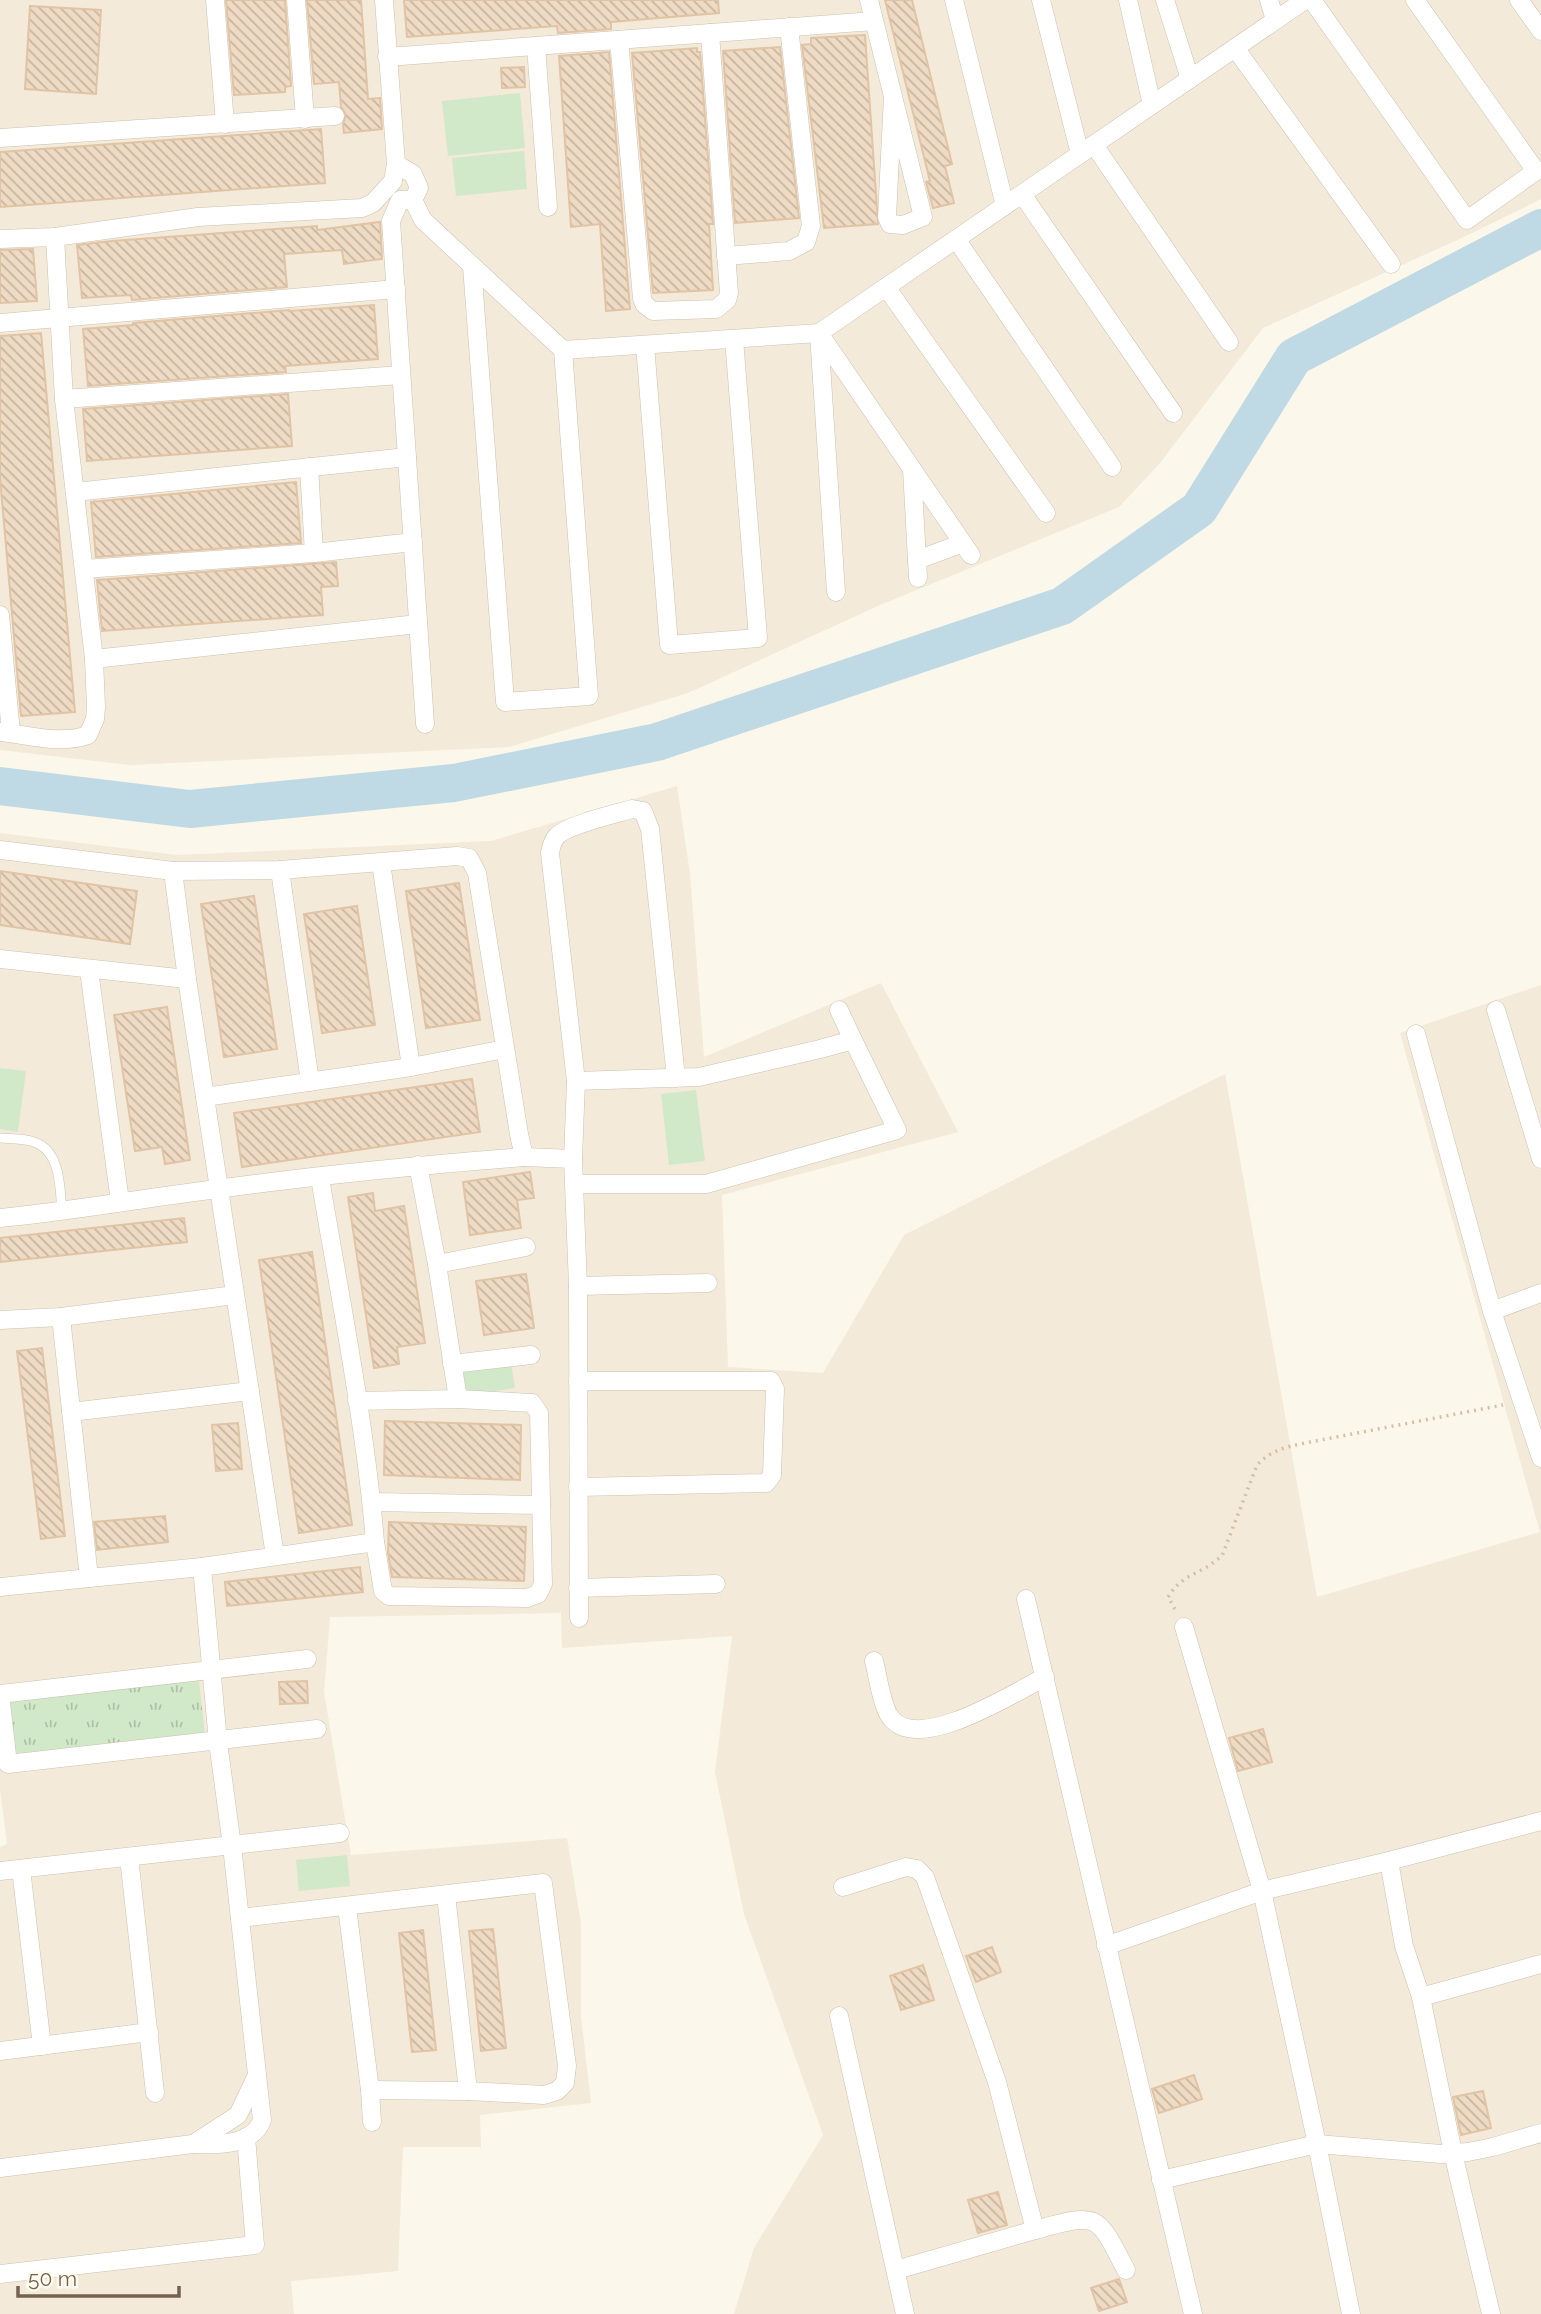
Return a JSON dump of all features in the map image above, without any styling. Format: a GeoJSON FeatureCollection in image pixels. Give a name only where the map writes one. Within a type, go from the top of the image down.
{"type":"FeatureCollection","features":[{"type":"Feature","properties":{"kind":"street"},"geometry":{"type":"LineString","coordinates":[[215,0],[225,124]]}},
{"type":"Feature","properties":{"kind":"street"},"geometry":{"type":"LineString","coordinates":[[296,0],[304,119]]}},
{"type":"Feature","properties":{"kind":"street"},"geometry":{"type":"LineString","coordinates":[[0,239],[55,237],[198,217],[362,208],[373,203],[393,181],[396,164],[384,0]]}},
{"type":"Feature","properties":{"kind":"street"},"geometry":{"type":"LineString","coordinates":[[869,0],[874,21],[893,96],[923,217],[902,225],[890,224],[887,216],[893,96]]}},
{"type":"Feature","properties":{"kind":"street"},"geometry":{"type":"LineString","coordinates":[[954,0],[1005,206]]}},
{"type":"Feature","properties":{"kind":"street"},"geometry":{"type":"LineString","coordinates":[[1041,0],[1087,150],[1229,342]]}},
{"type":"Feature","properties":{"kind":"street"},"geometry":{"type":"LineString","coordinates":[[1128,0],[1152,105]]}},
{"type":"Feature","properties":{"kind":"street"},"geometry":{"type":"LineString","coordinates":[[1165,0],[1190,79]]}},
{"type":"Feature","properties":{"kind":"street"},"geometry":{"type":"LineString","coordinates":[[1269,0],[1275,20]]}},
{"type":"Feature","properties":{"kind":"street"},"geometry":{"type":"LineString","coordinates":[[563,350],[818,333],[1305,0]]}},
{"type":"Feature","properties":{"kind":"street"},"geometry":{"type":"LineString","coordinates":[[1312,0],[1467,220],[1536,171],[1415,0]]}},
{"type":"Feature","properties":{"kind":"street"},"geometry":{"type":"LineString","coordinates":[[1519,0],[1541,31]]}},
{"type":"Feature","properties":{"kind":"street"},"geometry":{"type":"LineString","coordinates":[[387,57],[874,21]]}},
{"type":"Feature","properties":{"kind":"street"},"geometry":{"type":"LineString","coordinates":[[726,256],[789,251],[806,242],[811,226],[789,27]]}},
{"type":"Feature","properties":{"kind":"street"},"geometry":{"type":"LineString","coordinates":[[620,40],[644,304],[653,311],[716,309],[723,304],[729,293],[710,33]]}},
{"type":"Feature","properties":{"kind":"street"},"geometry":{"type":"LineString","coordinates":[[536,46],[548,207]]}},
{"type":"Feature","properties":{"kind":"street"},"geometry":{"type":"LineString","coordinates":[[1235,48],[1391,264]]}},
{"type":"Feature","properties":{"kind":"street"},"geometry":{"type":"LineString","coordinates":[[0,138],[335,116]]}},
{"type":"Feature","properties":{"kind":"street"},"geometry":{"type":"LineString","coordinates":[[396,164],[413,174],[419,188],[391,220],[425,724]]}},
{"type":"Feature","properties":{"kind":"street"},"geometry":{"type":"LineString","coordinates":[[382,194],[406,200],[472,267],[563,350],[589,696],[505,702],[472,267]]}},
{"type":"Feature","properties":{"kind":"street"},"geometry":{"type":"LineString","coordinates":[[1022,194],[1173,413]]}},
{"type":"Feature","properties":{"kind":"street"},"geometry":{"type":"LineString","coordinates":[[0,615],[6,733],[61,741],[88,735],[95,719],[96,707],[93,659],[64,399],[55,237]]}},
{"type":"Feature","properties":{"kind":"street"},"geometry":{"type":"LineString","coordinates":[[956,239],[1112,467]]}},
{"type":"Feature","properties":{"kind":"street"},"geometry":{"type":"LineString","coordinates":[[886,287],[1045,513]]}},
{"type":"Feature","properties":{"kind":"street"},"geometry":{"type":"LineString","coordinates":[[0,323],[396,289]]}},
{"type":"Feature","properties":{"kind":"street"},"geometry":{"type":"LineString","coordinates":[[818,333],[912,469],[967,549],[918,569],[912,469]]}},
{"type":"Feature","properties":{"kind":"street"},"geometry":{"type":"LineString","coordinates":[[818,333],[836,592]]}},
{"type":"Feature","properties":{"kind":"street"},"geometry":{"type":"LineString","coordinates":[[645,345],[668,645],[758,638],[734,339]]}},
{"type":"Feature","properties":{"kind":"street"},"geometry":{"type":"LineString","coordinates":[[64,399],[401,374]]}},
{"type":"Feature","properties":{"kind":"street"},"geometry":{"type":"LineString","coordinates":[[75,492],[407,457]]}},
{"type":"Feature","properties":{"kind":"street"},"geometry":{"type":"LineString","coordinates":[[309,467],[314,553]]}},
{"type":"Feature","properties":{"kind":"street"},"geometry":{"type":"LineString","coordinates":[[83,569],[314,553],[413,542]]}},
{"type":"Feature","properties":{"kind":"street"},"geometry":{"type":"LineString","coordinates":[[93,659],[418,624]]}},
{"type":"Feature","properties":{"kind":"street"},"geometry":{"type":"LineString","coordinates":[[579,1618],[578,1286],[573,1159],[576,1082],[550,853],[556,836],[632,809],[643,811],[650,829],[676,1078]]}},
{"type":"Feature","properties":{"kind":"street"},"geometry":{"type":"LineString","coordinates":[[0,850],[173,872],[280,870],[457,856],[472,860],[477,873],[524,1157]]}},
{"type":"Feature","properties":{"kind":"street"},"geometry":{"type":"LineString","coordinates":[[381,863],[411,1067]]}},
{"type":"Feature","properties":{"kind":"street"},"geometry":{"type":"LineString","coordinates":[[280,870],[310,1082]]}},
{"type":"Feature","properties":{"kind":"street"},"geometry":{"type":"LineString","coordinates":[[173,872],[275,1556]]}},
{"type":"Feature","properties":{"kind":"street"},"geometry":{"type":"LineString","coordinates":[[0,959],[187,979]]}},
{"type":"Feature","properties":{"kind":"street"},"geometry":{"type":"LineString","coordinates":[[89,970],[120,1202]]}},
{"type":"Feature","properties":{"kind":"street"},"geometry":{"type":"LineString","coordinates":[[575,1184],[706,1184],[897,1130],[839,1010]]}},
{"type":"Feature","properties":{"kind":"street"},"geometry":{"type":"LineString","coordinates":[[1496,1010],[1541,1159]]}},
{"type":"Feature","properties":{"kind":"street"},"geometry":{"type":"LineString","coordinates":[[1416,1034],[1492,1311],[1541,1458]]}},
{"type":"Feature","properties":{"kind":"street"},"geometry":{"type":"LineString","coordinates":[[576,1082],[699,1077],[853,1040]]}},
{"type":"Feature","properties":{"kind":"street"},"geometry":{"type":"LineString","coordinates":[[205,1097],[411,1067],[505,1049]]}},
{"type":"Feature","properties":{"kind":"street"},"geometry":{"type":"LineString","coordinates":[[0,1218],[62,1212],[219,1188],[418,1165],[524,1157],[573,1159]]}},
{"type":"Feature","properties":{"kind":"street"},"geometry":{"type":"LineString","coordinates":[[418,1165],[458,1399]]}},
{"type":"Feature","properties":{"kind":"street"},"geometry":{"type":"LineString","coordinates":[[320,1178],[357,1401],[383,1591],[389,1596],[527,1598],[538,1594],[543,1584],[539,1413],[532,1403],[458,1399],[357,1401]]}},
{"type":"Feature","properties":{"kind":"street"},"geometry":{"type":"LineString","coordinates":[[437,1264],[526,1247]]}},
{"type":"Feature","properties":{"kind":"street"},"geometry":{"type":"LineString","coordinates":[[578,1286],[708,1283]]}},
{"type":"Feature","properties":{"kind":"street"},"geometry":{"type":"LineString","coordinates":[[1492,1311],[1541,1293]]}},
{"type":"Feature","properties":{"kind":"street"},"geometry":{"type":"LineString","coordinates":[[0,1320],[61,1317],[235,1294]]}},
{"type":"Feature","properties":{"kind":"street"},"geometry":{"type":"LineString","coordinates":[[61,1317],[89,1578]]}},
{"type":"Feature","properties":{"kind":"street"},"geometry":{"type":"LineString","coordinates":[[452,1364],[531,1355]]}},
{"type":"Feature","properties":{"kind":"street"},"geometry":{"type":"LineString","coordinates":[[578,1381],[772,1381],[775,1389],[772,1475],[766,1483],[578,1487]]}},
{"type":"Feature","properties":{"kind":"street"},"geometry":{"type":"LineString","coordinates":[[71,1412],[250,1391]]}},
{"type":"Feature","properties":{"kind":"street"},"geometry":{"type":"LineString","coordinates":[[372,1502],[541,1505]]}},
{"type":"Feature","properties":{"kind":"street"},"geometry":{"type":"LineString","coordinates":[[0,1587],[202,1567],[375,1542]]}},
{"type":"Feature","properties":{"kind":"street"},"geometry":{"type":"LineString","coordinates":[[0,2168],[193,2144],[224,2145],[259,2129],[262,2120],[218,1742],[202,1567]]}},
{"type":"Feature","properties":{"kind":"street"},"geometry":{"type":"LineString","coordinates":[[578,1588],[716,1584]]}},
{"type":"Feature","properties":{"kind":"street"},"geometry":{"type":"LineString","coordinates":[[1026,1599],[1193,2314]]}},
{"type":"Feature","properties":{"kind":"street"},"geometry":{"type":"LineString","coordinates":[[1184,1627],[1262,1891],[1351,2314]]}},
{"type":"Feature","properties":{"kind":"street"},"geometry":{"type":"LineString","coordinates":[[307,1659],[0,1694],[8,1765],[317,1729]]}},
{"type":"Feature","properties":{"kind":"street"},"geometry":{"type":"LineString","coordinates":[[874,1661],[889,1717],[900,1727],[913,1729],[959,1721],[1045,1677]]}},
{"type":"Feature","properties":{"kind":"street"},"geometry":{"type":"LineString","coordinates":[[1106,1946],[1262,1891],[1541,1821]]}},
{"type":"Feature","properties":{"kind":"street"},"geometry":{"type":"LineString","coordinates":[[0,1871],[340,1833]]}},
{"type":"Feature","properties":{"kind":"street"},"geometry":{"type":"LineString","coordinates":[[130,1857],[155,2093]]}},
{"type":"Feature","properties":{"kind":"street"},"geometry":{"type":"LineString","coordinates":[[1389,1861],[1404,1946],[1421,1997],[1453,2153],[1491,2314]]}},
{"type":"Feature","properties":{"kind":"street"},"geometry":{"type":"LineString","coordinates":[[843,1887],[906,1867],[917,1869],[925,1877],[996,2082],[1035,2230]]}},
{"type":"Feature","properties":{"kind":"street"},"geometry":{"type":"LineString","coordinates":[[21,1869],[42,2046]]}},
{"type":"Feature","properties":{"kind":"street"},"geometry":{"type":"LineString","coordinates":[[240,1918],[543,1883],[568,2066],[565,2083],[557,2091],[544,2095],[370,2090]]}},
{"type":"Feature","properties":{"kind":"street"},"geometry":{"type":"LineString","coordinates":[[446,1895],[468,2091]]}},
{"type":"Feature","properties":{"kind":"street"},"geometry":{"type":"LineString","coordinates":[[347,1907],[372,2122]]}},
{"type":"Feature","properties":{"kind":"street"},"geometry":{"type":"LineString","coordinates":[[1421,1997],[1541,1964]]}},
{"type":"Feature","properties":{"kind":"street"},"geometry":{"type":"LineString","coordinates":[[839,2016],[905,2314]]}},
{"type":"Feature","properties":{"kind":"street"},"geometry":{"type":"LineString","coordinates":[[0,2051],[149,2032]]}},
{"type":"Feature","properties":{"kind":"street"},"geometry":{"type":"LineString","coordinates":[[193,2144],[238,2115],[257,2075]]}},
{"type":"Feature","properties":{"kind":"street"},"geometry":{"type":"LineString","coordinates":[[1161,2180],[1317,2144],[1441,2154],[1493,2147],[1541,2133]]}},
{"type":"Feature","properties":{"kind":"street"},"geometry":{"type":"LineString","coordinates":[[0,2274],[255,2245],[246,2137]]}},
{"type":"Feature","properties":{"kind":"street"},"geometry":{"type":"LineString","coordinates":[[896,2270],[1075,2220],[1092,2220],[1106,2231],[1126,2270]]}},
{"type":"Feature","properties":{"kind":"lane"},"geometry":{"type":"LineString","coordinates":[[0,1138],[28,1140],[41,1145],[52,1156],[59,1178],[62,1212]]}},
{"type":"Feature","properties":{"kind":"path"},"geometry":{"type":"LineString","coordinates":[[1184,1627],[1168,1597],[1186,1578],[1222,1556],[1257,1465],[1266,1455],[1305,1443],[1522,1402]]}},
{"type":"Feature","properties":{"kind":"shaded area"},"geometry":{"type":"Polygon","coordinates":[[[0,0],[1541,0],[1541,199],[1263,328],[1160,463],[1119,507],[880,605],[688,693],[509,747],[130,765],[0,750],[0,0]]]}},
{"type":"Feature","properties":{"kind":"shaded area"},"geometry":{"type":"Polygon","coordinates":[[[677,786],[690,874],[704,1057],[881,983],[958,1132],[722,1195],[728,1367],[823,1373],[904,1235],[1225,1074],[1317,1597],[1540,1532],[1400,1033],[1541,985],[1541,2314],[734,2314],[754,2248],[823,2135],[744,1914],[715,1772],[732,1636],[562,1648],[561,1613],[330,1617],[324,1692],[351,1855],[567,1838],[581,1924],[581,2017],[591,2103],[480,2115],[481,2147],[403,2147],[398,2271],[291,2281],[294,2314],[0,2314],[0,1847],[7,1844],[0,1789],[0,833],[178,855],[491,841],[677,786]]]}},
{"type":"Feature","properties":{"kind":"green space"},"geometry":{"type":"Polygon","coordinates":[[[520,93],[525,148],[448,156],[442,101],[520,93]]]}},
{"type":"Feature","properties":{"kind":"green space"},"geometry":{"type":"Polygon","coordinates":[[[524,151],[527,189],[456,196],[452,158],[524,151]]]}},
{"type":"Feature","properties":{"kind":"green space"},"geometry":{"type":"Polygon","coordinates":[[[0,1068],[26,1071],[18,1132],[0,1129],[0,1068]]]}},
{"type":"Feature","properties":{"kind":"green space"},"geometry":{"type":"Polygon","coordinates":[[[696,1090],[705,1161],[669,1165],[661,1094],[696,1090]]]}},
{"type":"Feature","properties":{"kind":"green space"},"geometry":{"type":"Polygon","coordinates":[[[511,1364],[515,1388],[467,1395],[463,1372],[511,1364]]]}},
{"type":"Feature","properties":{"kind":"green space"},"geometry":{"type":"Polygon","coordinates":[[[199,1681],[205,1735],[14,1755],[8,1701],[199,1681]]]}},
{"type":"Feature","properties":{"kind":"green space"},"geometry":{"type":"Polygon","coordinates":[[[347,1855],[350,1886],[299,1891],[296,1860],[347,1855]]]}},
{"type":"Feature","properties":{"kind":"building"},"geometry":{"type":"Polygon","coordinates":[[[226,0],[285,0],[291,86],[285,87],[285,92],[234,95],[226,0]]]}},
{"type":"Feature","properties":{"kind":"building"},"geometry":{"type":"Polygon","coordinates":[[[307,0],[361,0],[368,99],[380,98],[382,129],[344,133],[346,115],[341,107],[339,82],[314,84],[307,0]]]}},
{"type":"Feature","properties":{"kind":"building"},"geometry":{"type":"Polygon","coordinates":[[[404,0],[718,0],[719,13],[611,22],[611,29],[558,33],[557,26],[407,37],[404,0]]]}},
{"type":"Feature","properties":{"kind":"building"},"geometry":{"type":"Polygon","coordinates":[[[885,0],[912,0],[952,164],[945,166],[954,203],[933,208],[926,182],[930,181],[885,0]]]}},
{"type":"Feature","properties":{"kind":"building"},"geometry":{"type":"Polygon","coordinates":[[[30,6],[101,10],[96,94],[25,89],[30,6]]]}},
{"type":"Feature","properties":{"kind":"building"},"geometry":{"type":"Polygon","coordinates":[[[865,35],[878,224],[824,228],[802,45],[811,44],[811,38],[865,35]]]}},
{"type":"Feature","properties":{"kind":"building"},"geometry":{"type":"Polygon","coordinates":[[[780,47],[799,218],[735,223],[723,51],[780,47]]]}},
{"type":"Feature","properties":{"kind":"building"},"geometry":{"type":"Polygon","coordinates":[[[697,48],[697,52],[700,52],[713,224],[709,224],[713,290],[653,293],[632,53],[697,48]]]}},
{"type":"Feature","properties":{"kind":"building"},"geometry":{"type":"Polygon","coordinates":[[[609,52],[630,309],[606,311],[600,224],[571,227],[559,56],[609,52]]]}},
{"type":"Feature","properties":{"kind":"building"},"geometry":{"type":"Polygon","coordinates":[[[524,67],[525,87],[502,88],[501,68],[524,67]]]}},
{"type":"Feature","properties":{"kind":"building"},"geometry":{"type":"Polygon","coordinates":[[[321,129],[325,183],[0,207],[0,152],[321,129]]]}},
{"type":"Feature","properties":{"kind":"building"},"geometry":{"type":"Polygon","coordinates":[[[380,222],[382,259],[344,264],[342,250],[284,254],[287,287],[132,300],[131,295],[82,298],[77,245],[317,226],[317,230],[380,222]]]}},
{"type":"Feature","properties":{"kind":"building"},"geometry":{"type":"Polygon","coordinates":[[[33,249],[37,301],[0,303],[0,250],[33,249]]]}},
{"type":"Feature","properties":{"kind":"building"},"geometry":{"type":"Polygon","coordinates":[[[374,305],[378,359],[285,366],[286,372],[88,386],[83,329],[374,305]]]}},
{"type":"Feature","properties":{"kind":"building"},"geometry":{"type":"Polygon","coordinates":[[[41,333],[75,712],[21,716],[0,478],[0,336],[41,333]]]}},
{"type":"Feature","properties":{"kind":"building"},"geometry":{"type":"Polygon","coordinates":[[[288,394],[292,446],[87,461],[83,409],[288,394]]]}},
{"type":"Feature","properties":{"kind":"building"},"geometry":{"type":"Polygon","coordinates":[[[296,482],[301,543],[96,557],[91,502],[296,482]]]}},
{"type":"Feature","properties":{"kind":"building"},"geometry":{"type":"Polygon","coordinates":[[[336,562],[338,586],[321,587],[323,615],[102,631],[97,580],[336,562]]]}},
{"type":"Feature","properties":{"kind":"building"},"geometry":{"type":"Polygon","coordinates":[[[0,871],[137,891],[130,944],[0,925],[0,871]]]}},
{"type":"Feature","properties":{"kind":"building"},"geometry":{"type":"Polygon","coordinates":[[[459,883],[480,1020],[426,1028],[406,891],[459,883]]]}},
{"type":"Feature","properties":{"kind":"building"},"geometry":{"type":"Polygon","coordinates":[[[254,896],[277,1049],[224,1057],[201,904],[254,896]]]}},
{"type":"Feature","properties":{"kind":"building"},"geometry":{"type":"Polygon","coordinates":[[[357,906],[375,1025],[322,1033],[304,914],[357,906]]]}},
{"type":"Feature","properties":{"kind":"building"},"geometry":{"type":"Polygon","coordinates":[[[167,1007],[190,1160],[165,1164],[162,1147],[135,1151],[114,1015],[167,1007]]]}},
{"type":"Feature","properties":{"kind":"building"},"geometry":{"type":"Polygon","coordinates":[[[472,1079],[480,1132],[242,1167],[234,1113],[472,1079]]]}},
{"type":"Feature","properties":{"kind":"building"},"geometry":{"type":"Polygon","coordinates":[[[530,1172],[534,1198],[517,1200],[521,1228],[470,1235],[463,1182],[530,1172]]]}},
{"type":"Feature","properties":{"kind":"building"},"geometry":{"type":"Polygon","coordinates":[[[373,1193],[375,1211],[404,1206],[425,1343],[397,1347],[399,1364],[374,1368],[348,1197],[373,1193]]]}},
{"type":"Feature","properties":{"kind":"building"},"geometry":{"type":"Polygon","coordinates":[[[184,1218],[187,1242],[0,1262],[0,1238],[184,1218]]]}},
{"type":"Feature","properties":{"kind":"building"},"geometry":{"type":"Polygon","coordinates":[[[312,1252],[352,1525],[299,1533],[259,1260],[312,1252]]]}},
{"type":"Feature","properties":{"kind":"building"},"geometry":{"type":"Polygon","coordinates":[[[526,1274],[534,1328],[484,1335],[476,1281],[526,1274]]]}},
{"type":"Feature","properties":{"kind":"building"},"geometry":{"type":"Polygon","coordinates":[[[42,1348],[65,1536],[41,1539],[17,1351],[42,1348]]]}},
{"type":"Feature","properties":{"kind":"building"},"geometry":{"type":"Polygon","coordinates":[[[385,1421],[521,1425],[520,1480],[384,1475],[385,1421]]]}},
{"type":"Feature","properties":{"kind":"building"},"geometry":{"type":"Polygon","coordinates":[[[238,1423],[242,1469],[216,1471],[212,1425],[238,1423]]]}},
{"type":"Feature","properties":{"kind":"building"},"geometry":{"type":"Polygon","coordinates":[[[165,1516],[168,1542],[97,1550],[94,1522],[165,1516]]]}},
{"type":"Feature","properties":{"kind":"building"},"geometry":{"type":"Polygon","coordinates":[[[389,1522],[526,1527],[524,1581],[392,1577],[388,1553],[389,1522]]]}},
{"type":"Feature","properties":{"kind":"building"},"geometry":{"type":"Polygon","coordinates":[[[360,1567],[363,1592],[227,1606],[225,1582],[360,1567]]]}},
{"type":"Feature","properties":{"kind":"building"},"geometry":{"type":"Polygon","coordinates":[[[307,1681],[308,1703],[280,1704],[279,1682],[307,1681]]]}},
{"type":"Feature","properties":{"kind":"building"},"geometry":{"type":"Polygon","coordinates":[[[1263,1729],[1272,1762],[1238,1771],[1229,1738],[1263,1729]]]}},
{"type":"Feature","properties":{"kind":"building"},"geometry":{"type":"Polygon","coordinates":[[[493,1929],[506,2048],[481,2051],[469,1931],[493,1929]]]}},
{"type":"Feature","properties":{"kind":"building"},"geometry":{"type":"Polygon","coordinates":[[[423,1930],[436,2050],[412,2052],[399,1933],[423,1930]]]}},
{"type":"Feature","properties":{"kind":"building"},"geometry":{"type":"Polygon","coordinates":[[[992,1947],[1001,1972],[976,1982],[966,1956],[992,1947]]]}},
{"type":"Feature","properties":{"kind":"building"},"geometry":{"type":"Polygon","coordinates":[[[923,1965],[934,2000],[901,2010],[890,1976],[923,1965]]]}},
{"type":"Feature","properties":{"kind":"building"},"geometry":{"type":"Polygon","coordinates":[[[1194,2075],[1202,2099],[1159,2113],[1152,2089],[1194,2075]]]}},
{"type":"Feature","properties":{"kind":"building"},"geometry":{"type":"Polygon","coordinates":[[[1483,2091],[1491,2128],[1461,2135],[1453,2097],[1483,2091]]]}},
{"type":"Feature","properties":{"kind":"building"},"geometry":{"type":"Polygon","coordinates":[[[998,2192],[1007,2225],[978,2233],[968,2200],[998,2192]]]}},
{"type":"Feature","properties":{"kind":"building"},"geometry":{"type":"Polygon","coordinates":[[[1119,2279],[1127,2302],[1099,2311],[1091,2288],[1119,2279]]]}},
{"type":"Feature","properties":{"kind":"waterway"},"geometry":{"type":"LineString","coordinates":[[0,786],[190,809],[454,783],[657,742],[1062,606],[1199,509],[1294,357],[1541,228]]}}]}
